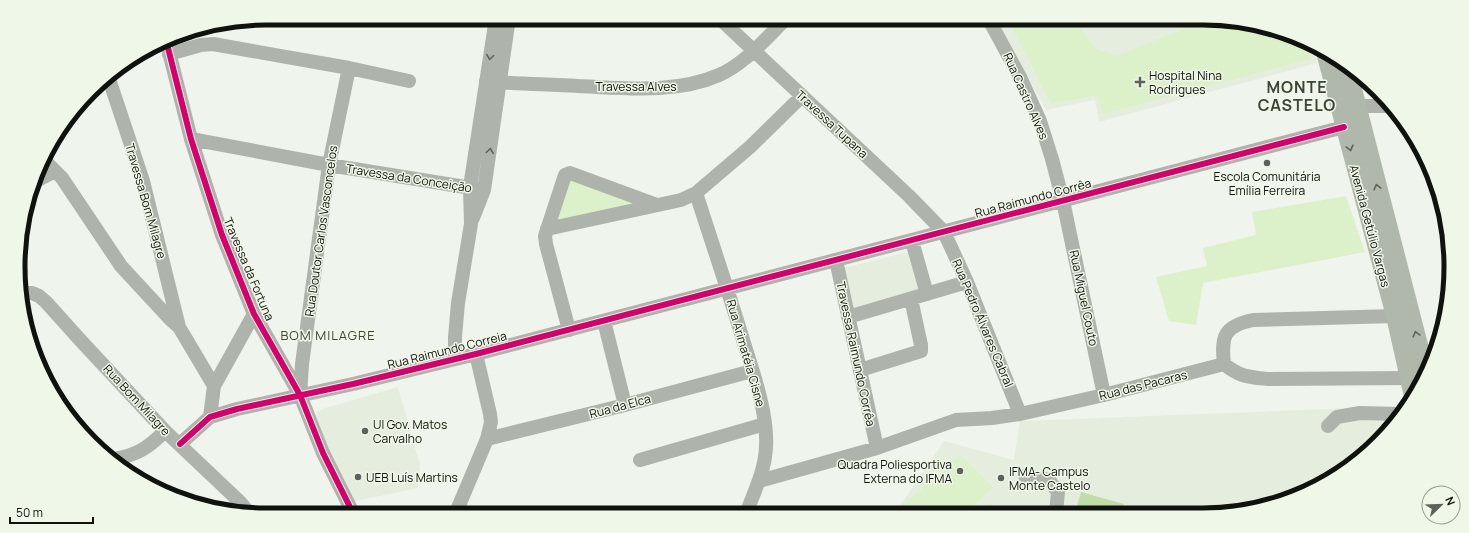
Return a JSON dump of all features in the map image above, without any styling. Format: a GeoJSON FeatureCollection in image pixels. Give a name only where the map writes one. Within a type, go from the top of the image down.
{"type":"FeatureCollection","features":[{"type":"Feature","properties":{"kind":"main road","name":"Avenida Getúlio Vargas"},"geometry":{"type":"LineString","coordinates":[[1327,59],[1395,316],[1418,375]]}},
{"type":"Feature","properties":{"kind":"main road"},"geometry":{"type":"LineString","coordinates":[[1348,73],[1352,85]]}},
{"type":"Feature","properties":{"kind":"main road","name":"Avenida Getúlio Vargas"},"geometry":{"type":"LineString","coordinates":[[1349,74],[1387,224],[1418,375]]}},
{"type":"Feature","properties":{"kind":"main road"},"geometry":{"type":"LineString","coordinates":[[1362,195],[1376,224],[1381,226],[1387,224]]}},
{"type":"Feature","properties":{"kind":"street"},"geometry":{"type":"LineString","coordinates":[[471,224],[484,190],[493,82],[496,25]]}},
{"type":"Feature","properties":{"kind":"street"},"geometry":{"type":"LineString","coordinates":[[455,359],[458,303],[471,224],[470,187],[507,25]]}},
{"type":"Feature","properties":{"kind":"street","name":"Travessa Tupana"},"geometry":{"type":"LineString","coordinates":[[726,25],[910,196],[944,232]]}},
{"type":"Feature","properties":{"kind":"street","name":"Travessa Alves"},"geometry":{"type":"LineString","coordinates":[[493,82],[657,88],[683,86],[703,81],[720,74],[742,61],[780,25]]}},
{"type":"Feature","properties":{"kind":"street","name":"Rua Castro Alves"},"geometry":{"type":"LineString","coordinates":[[992,25],[1020,77],[1040,121],[1063,201]]}},
{"type":"Feature","properties":{"kind":"street"},"geometry":{"type":"LineString","coordinates":[[168,47],[213,44],[349,68],[409,81]]}},
{"type":"Feature","properties":{"kind":"street","name":"Travessa da Fortuna"},"geometry":{"type":"LineString","coordinates":[[168,47],[191,140],[222,235],[254,314],[300,395],[323,453],[350,508]]}},
{"type":"Feature","properties":{"kind":"street","name":"Rua Doutor Carlos Vasconcelos"},"geometry":{"type":"LineString","coordinates":[[300,395],[302,364],[329,165],[349,68]]}},
{"type":"Feature","properties":{"kind":"street","name":"Travessa Bom Milagre"},"geometry":{"type":"LineString","coordinates":[[110,82],[143,181],[179,327],[214,386]]}},
{"type":"Feature","properties":{"kind":"street"},"geometry":{"type":"LineString","coordinates":[[547,230],[681,200],[696,193],[750,148],[802,96]]}},
{"type":"Feature","properties":{"kind":"street"},"geometry":{"type":"LineString","coordinates":[[1357,106],[1383,106]]}},
{"type":"Feature","properties":{"kind":"street","name":"Rua Raimundo Corrêa"},"geometry":{"type":"LineString","coordinates":[[728,289],[1344,127]]}},
{"type":"Feature","properties":{"kind":"street","name":"Travessa da Conceição"},"geometry":{"type":"LineString","coordinates":[[191,140],[329,165],[484,190]]}},
{"type":"Feature","properties":{"kind":"street","name":"Travessa Bom Milagre"},"geometry":{"type":"LineString","coordinates":[[48,164],[62,178],[121,266],[179,327]]}},
{"type":"Feature","properties":{"kind":"street"},"geometry":{"type":"LineString","coordinates":[[42,178],[55,171]]}},
{"type":"Feature","properties":{"kind":"street"},"geometry":{"type":"LineString","coordinates":[[569,330],[546,244],[547,230],[565,175],[570,173],[658,205]]}},
{"type":"Feature","properties":{"kind":"street","name":"Rua Arimatéia Cisne"},"geometry":{"type":"LineString","coordinates":[[696,193],[728,289],[752,370],[765,453],[764,467],[748,508]]}},
{"type":"Feature","properties":{"kind":"street","name":"Rua Miguel Couto"},"geometry":{"type":"LineString","coordinates":[[1063,201],[1104,395]]}},
{"type":"Feature","properties":{"kind":"street","name":"Rua Pedro Álvares Cabral"},"geometry":{"type":"LineString","coordinates":[[944,232],[967,282],[1020,414]]}},
{"type":"Feature","properties":{"kind":"street"},"geometry":{"type":"LineString","coordinates":[[912,241],[927,294]]}},
{"type":"Feature","properties":{"kind":"street","name":"Travessa Raimundo Corrêa"},"geometry":{"type":"LineString","coordinates":[[836,260],[877,448]]}},
{"type":"Feature","properties":{"kind":"street"},"geometry":{"type":"LineString","coordinates":[[848,317],[967,282]]}},
{"type":"Feature","properties":{"kind":"street","name":"Rua Raimundo Correia"},"geometry":{"type":"LineString","coordinates":[[180,444],[210,417],[237,409],[353,384],[476,354],[728,289]]}},
{"type":"Feature","properties":{"kind":"street","name":"Rua Bom Milagre"},"geometry":{"type":"LineString","coordinates":[[27,294],[32,293],[39,296],[46,302],[165,431],[243,507]]}},
{"type":"Feature","properties":{"kind":"street"},"geometry":{"type":"LineString","coordinates":[[860,370],[921,351],[911,299]]}},
{"type":"Feature","properties":{"kind":"street"},"geometry":{"type":"LineString","coordinates":[[210,417],[214,386],[254,314]]}},
{"type":"Feature","properties":{"kind":"street"},"geometry":{"type":"LineString","coordinates":[[1395,316],[1253,320],[1242,323],[1233,326],[1227,333],[1223,349],[1224,364],[1233,371],[1244,376],[1268,379],[1418,375]]}},
{"type":"Feature","properties":{"kind":"street"},"geometry":{"type":"LineString","coordinates":[[604,321],[625,405]]}},
{"type":"Feature","properties":{"kind":"street"},"geometry":{"type":"LineString","coordinates":[[458,508],[487,439],[490,422],[490,414],[476,354]]}},
{"type":"Feature","properties":{"kind":"street","name":"Rua das Pacaras"},"geometry":{"type":"LineString","coordinates":[[759,481],[877,448],[956,420],[992,418],[1020,414],[1104,395],[1224,364]]}},
{"type":"Feature","properties":{"kind":"street","name":"Rua da Elca"},"geometry":{"type":"LineString","coordinates":[[487,439],[625,405],[752,370]]}},
{"type":"Feature","properties":{"kind":"street"},"geometry":{"type":"LineString","coordinates":[[1328,426],[1337,417],[1360,413],[1394,414]]}},
{"type":"Feature","properties":{"kind":"street"},"geometry":{"type":"LineString","coordinates":[[640,460],[760,426]]}},
{"type":"Feature","properties":{"kind":"street"},"geometry":{"type":"LineString","coordinates":[[119,458],[133,455],[151,445],[165,431]]}},
{"type":"Feature","properties":{"kind":"street"},"geometry":{"type":"LineString","coordinates":[[1025,476],[1049,480],[1058,492],[1056,508]]}},
{"type":"Feature","properties":{"kind":"shaded area","name":"Hospital Nina Rodrigues"},"geometry":{"type":"Polygon","coordinates":[[[1000,25],[1202,25],[1234,27],[1265,33],[1295,43],[1315,53],[1317,63],[1099,122],[1095,100],[1046,110],[1000,25]]]}},
{"type":"Feature","properties":{"kind":"shaded area","name":"Hospital Nina Rodrigues"},"geometry":{"type":"Polygon","coordinates":[[[1011,25],[1079,25],[1095,48],[1117,56],[1193,25],[1234,27],[1265,33],[1295,43],[1307,49],[1311,59],[1103,114],[1097,95],[1051,104],[1011,25]]]}},
{"type":"Feature","properties":{"kind":"shaded area"},"geometry":{"type":"Polygon","coordinates":[[[568,175],[643,203],[554,221],[568,175]]]}},
{"type":"Feature","properties":{"kind":"shaded area"},"geometry":{"type":"Polygon","coordinates":[[[1346,196],[1365,252],[1203,283],[1196,325],[1169,321],[1156,277],[1207,266],[1203,248],[1256,235],[1252,212],[1346,196]]]}},
{"type":"Feature","properties":{"kind":"shaded area"},"geometry":{"type":"Polygon","coordinates":[[[911,251],[922,292],[854,309],[844,268],[911,251]]]}},
{"type":"Feature","properties":{"kind":"shaded area","name":"UI Gov. Matos Carvalho"},"geometry":{"type":"Polygon","coordinates":[[[398,387],[420,465],[418,488],[351,502],[315,418],[317,413],[322,409],[398,387]]]}},
{"type":"Feature","properties":{"kind":"shaded area"},"geometry":{"type":"Polygon","coordinates":[[[1399,406],[1384,426],[1350,458],[1323,476],[1295,490],[1265,500],[1234,506],[1202,508],[898,508],[944,441],[1014,460],[1020,421],[1399,406]]]}},
{"type":"Feature","properties":{"kind":"shaded area","name":"Quadra Poliesportiva Externa do IFMA"},"geometry":{"type":"Polygon","coordinates":[[[961,455],[993,487],[971,508],[906,508],[903,505],[961,455]]]}},
{"type":"Feature","properties":{"kind":"shaded area"},"geometry":{"type":"Polygon","coordinates":[[[1081,492],[1124,504],[1123,508],[1076,508],[1081,492]]]}},
{"type":"Feature","properties":{"kind":"shaded area"},"geometry":{"type":"Polygon","coordinates":[[[990,503],[994,508],[984,508],[990,503]]]}},
{"type":"Feature","properties":{"kind":"cycle path"},"geometry":{"type":"LineString","coordinates":[[168,46],[191,139],[222,235],[254,314],[300,395],[323,453],[350,508]]}},
{"type":"Feature","properties":{"kind":"cycle path"},"geometry":{"type":"LineString","coordinates":[[180,444],[210,417],[237,409],[353,384],[476,354],[1344,127]]}},
{"type":"Feature","properties":{"kind":"place","name":"Hospital Nina Rodrigues"},"geometry":{"type":"Point","coordinates":[1140,82]}},
{"type":"Feature","properties":{"kind":"place","name":"Escola Comunitária Emília Ferreira"},"geometry":{"type":"Point","coordinates":[1267,163]}},
{"type":"Feature","properties":{"kind":"place","name":"UI Gov. Matos Carvalho"},"geometry":{"type":"Point","coordinates":[365,431]}},
{"type":"Feature","properties":{"kind":"place","name":"Quadra Poliesportiva Externa do IFMA"},"geometry":{"type":"Point","coordinates":[960,471]}},
{"type":"Feature","properties":{"kind":"place","name":"UEB Luís Martins"},"geometry":{"type":"Point","coordinates":[358,477]}},
{"type":"Feature","properties":{"kind":"place","name":"IFMA- Campus Monte Castelo"},"geometry":{"type":"Point","coordinates":[1001,478]}},
{"type":"Feature","properties":{"kind":"district","name":"MONTE CASTELO"},"geometry":{"type":"Point","coordinates":[1297,96]}},
{"type":"Feature","properties":{"kind":"district","name":"BOM MILAGRE"},"geometry":{"type":"Point","coordinates":[328,335]}}]}
